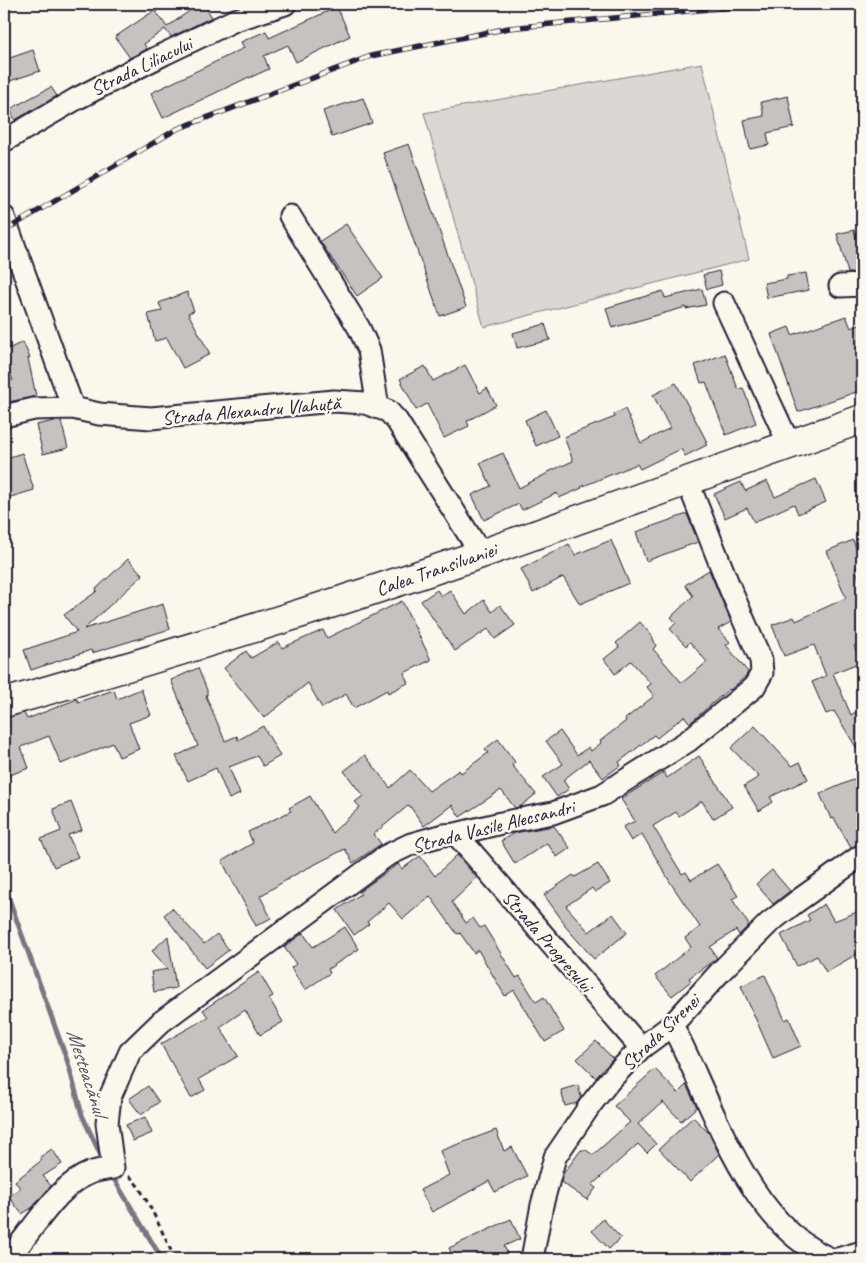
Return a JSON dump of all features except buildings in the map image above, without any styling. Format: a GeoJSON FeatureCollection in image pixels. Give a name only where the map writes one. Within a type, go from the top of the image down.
{"type":"FeatureCollection","features":[{"type":"Feature","properties":{"kind":"highway","name":"Calea Transilvaniei"},"geometry":{"type":"LineString","coordinates":[[4,703],[151,660],[482,554],[862,419]]}},
{"type":"Feature","properties":{"kind":"street","name":"Strada Liliacului"},"geometry":{"type":"LineString","coordinates":[[4,142],[76,99],[164,54],[235,20],[285,4]]}},
{"type":"Feature","properties":{"kind":"street"},"geometry":{"type":"LineString","coordinates":[[4,216],[73,408]]}},
{"type":"Feature","properties":{"kind":"street"},"geometry":{"type":"LineString","coordinates":[[290,216],[359,328],[369,350],[378,408]]}},
{"type":"Feature","properties":{"kind":"street"},"geometry":{"type":"LineString","coordinates":[[840,286],[862,285]]}},
{"type":"Feature","properties":{"kind":"street"},"geometry":{"type":"LineString","coordinates":[[724,303],[789,444]]}},
{"type":"Feature","properties":{"kind":"street","name":"Strada Alexandru Vlahuță"},"geometry":{"type":"LineString","coordinates":[[4,416],[34,410],[73,408],[99,414],[151,418],[334,401],[365,404],[388,411],[397,421],[482,554]]}},
{"type":"Feature","properties":{"kind":"street","name":"Strada Vasile Alecsandri"},"geometry":{"type":"LineString","coordinates":[[113,1168],[107,1123],[110,1097],[130,1052],[161,1022],[372,865],[411,844],[443,835],[456,834],[553,813],[602,796],[688,741],[754,687],[762,673],[761,660],[687,480]]}},
{"type":"Feature","properties":{"kind":"street","name":"Strada Progresului"},"geometry":{"type":"LineString","coordinates":[[456,834],[641,1048]]}},
{"type":"Feature","properties":{"kind":"street","name":"Strada Sirenei"},"geometry":{"type":"LineString","coordinates":[[532,1259],[542,1205],[555,1157],[591,1104],[621,1067],[641,1048],[672,1025],[720,972],[769,923],[862,855]]}},
{"type":"Feature","properties":{"kind":"street"},"geometry":{"type":"LineString","coordinates":[[672,1025],[737,1160],[760,1198],[785,1228],[801,1243],[818,1254],[831,1259]]}},
{"type":"Feature","properties":{"kind":"street"},"geometry":{"type":"LineString","coordinates":[[7,1259],[36,1222],[71,1183],[90,1173],[113,1168]]}},
{"type":"Feature","properties":{"kind":"street"},"geometry":{"type":"LineString","coordinates":[[837,1259],[862,1252]]}},
{"type":"Feature","properties":{"kind":"path"},"geometry":{"type":"LineString","coordinates":[[113,1168],[134,1179],[175,1259]]}},
{"type":"Feature","properties":{"kind":"shaded area"},"geometry":{"type":"Polygon","coordinates":[[[702,63],[749,259],[484,327],[424,113],[702,63]]]}},
{"type":"Feature","properties":{"kind":"waterway","name":"Mesteacănul"},"geometry":{"type":"LineString","coordinates":[[4,885],[68,1063],[82,1115],[102,1158]]}},
{"type":"Feature","properties":{"kind":"waterway","name":"Mesteacănul"},"geometry":{"type":"LineString","coordinates":[[111,1174],[162,1259]]}},
{"type":"Feature","properties":{"kind":"railway"},"geometry":{"type":"LineString","coordinates":[[4,231],[177,129],[371,56],[509,28],[762,4]]}}]}
